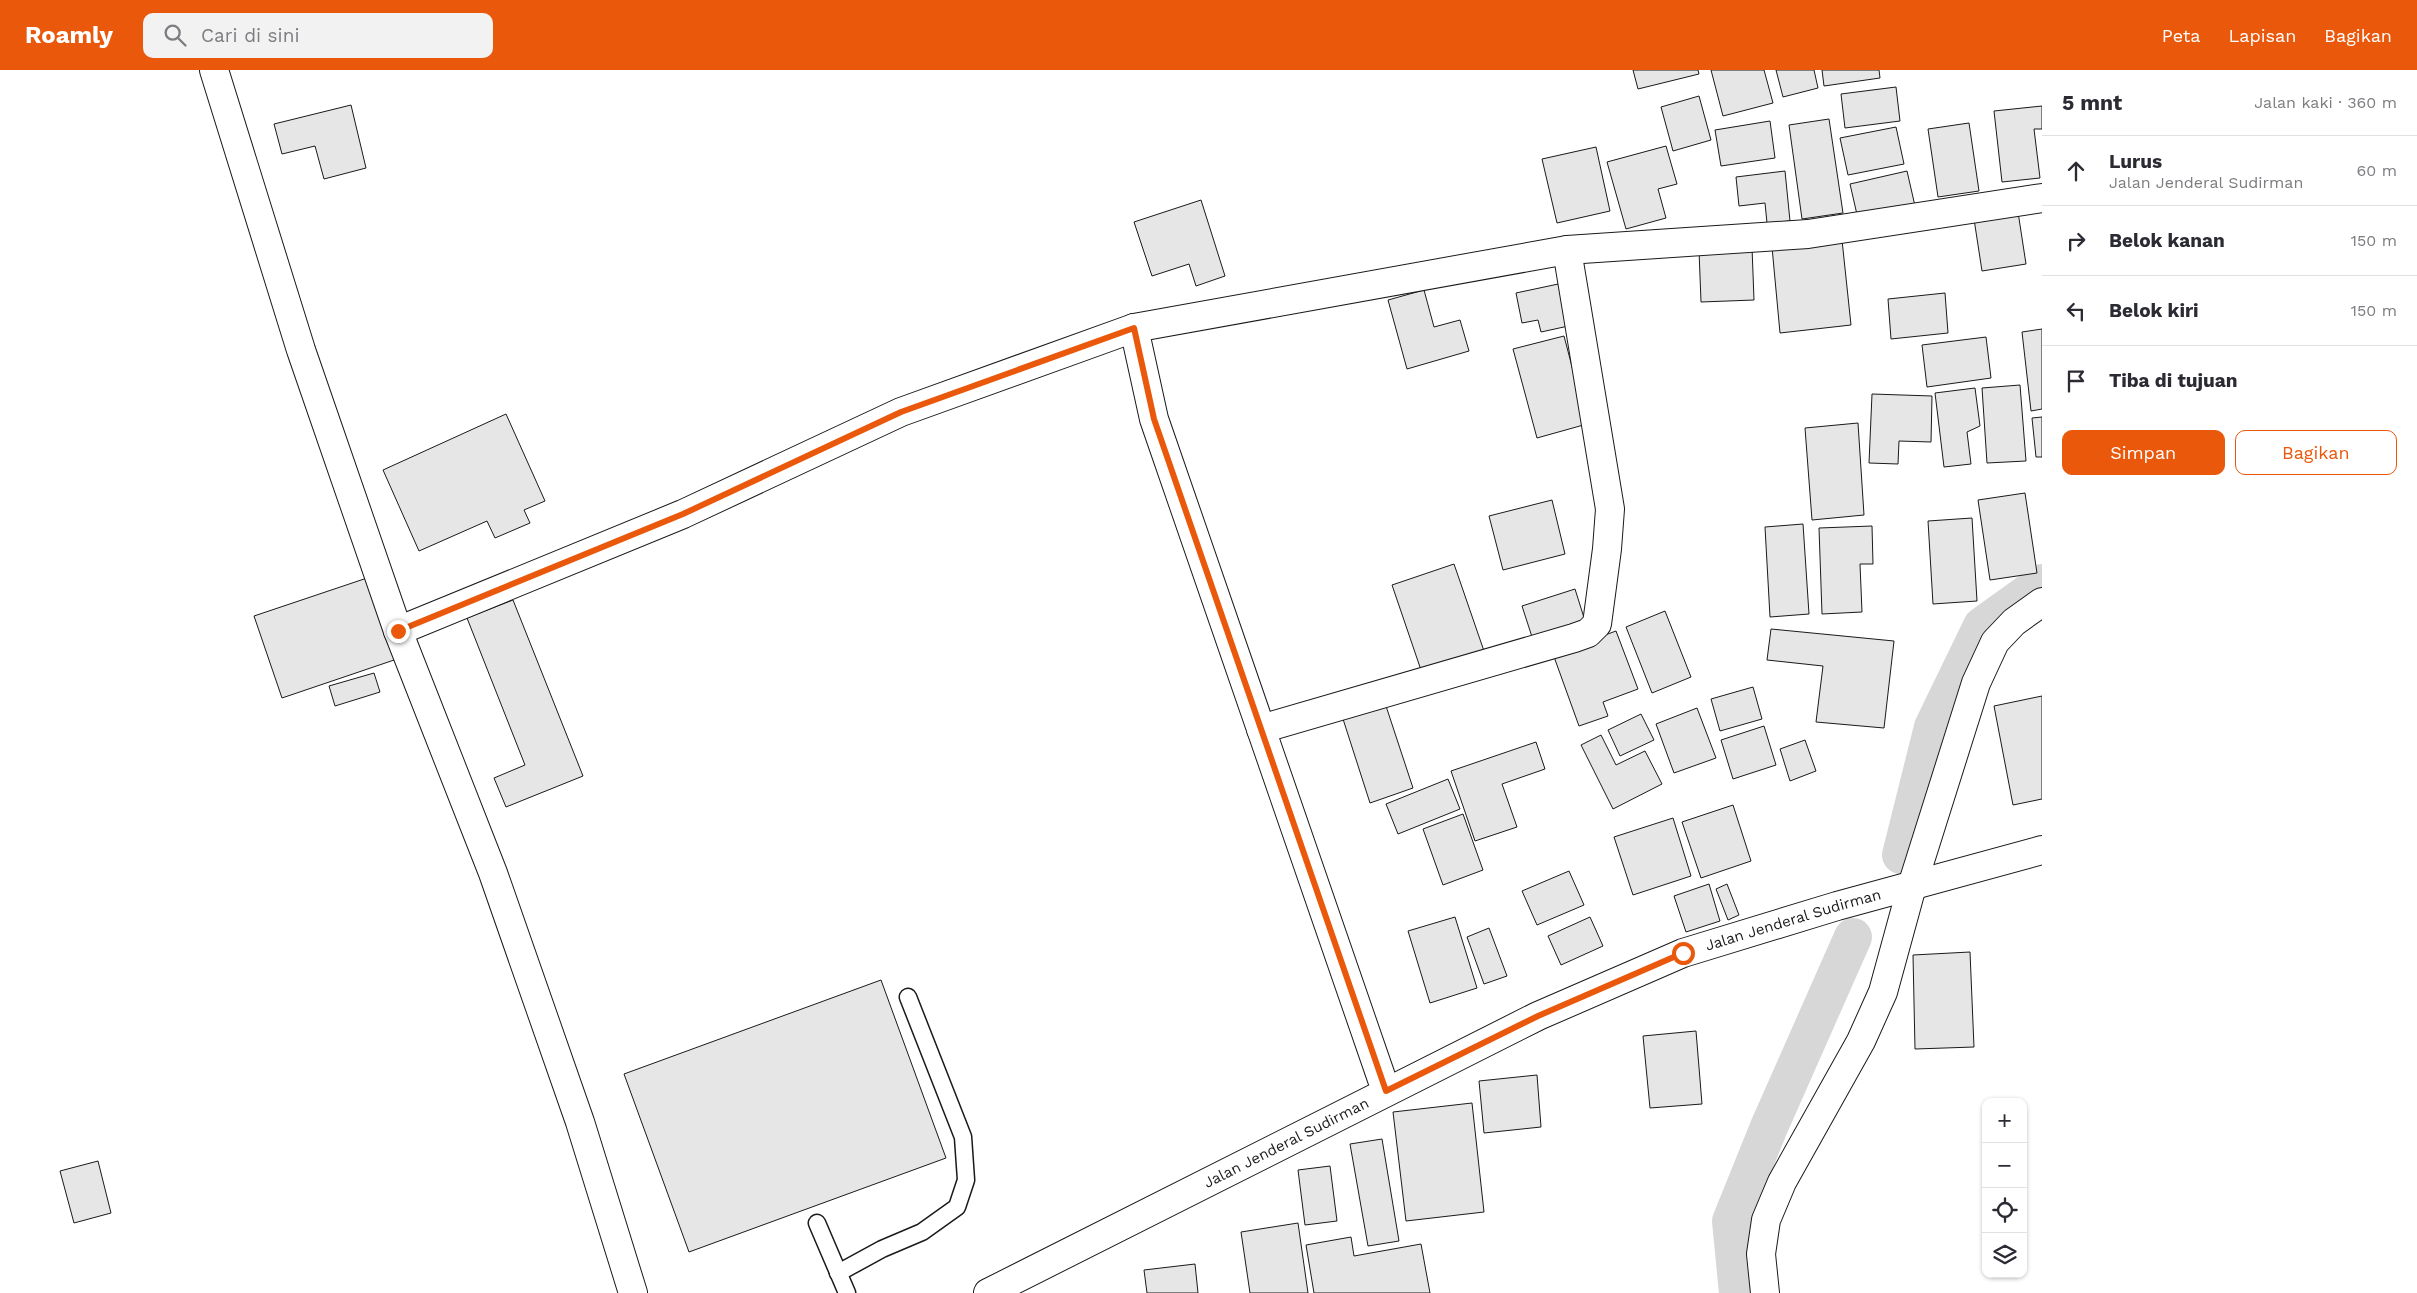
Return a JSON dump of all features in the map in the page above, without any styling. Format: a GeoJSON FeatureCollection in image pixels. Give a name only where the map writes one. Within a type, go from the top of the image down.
{"type":"FeatureCollection","features":[{"type":"Feature","properties":{"kind":"street"},"geometry":{"type":"LineString","coordinates":[[214,70],[301,350],[398,631],[494,874],[580,1122],[633,1293]]}},
{"type":"Feature","properties":{"kind":"street"},"geometry":{"type":"LineString","coordinates":[[398,631],[683,514],[901,412],[1134,328],[1567,250],[1808,234],[2042,198]]}},
{"type":"Feature","properties":{"kind":"street"},"geometry":{"type":"LineString","coordinates":[[1261,729],[1588,633],[1597,624],[1608,548],[1610,509],[1567,250]]}},
{"type":"Feature","properties":{"kind":"street"},"geometry":{"type":"LineString","coordinates":[[1134,328],[1154,419],[1386,1091]]}},
{"type":"Feature","properties":{"kind":"street"},"geometry":{"type":"LineString","coordinates":[[1765,1293],[1760,1254],[1766,1220],[1782,1182],[1860,1042],[1883,992],[1905,888],[1976,683],[1995,642],[2014,622],[2042,602]]}},
{"type":"Feature","properties":{"kind":"street","name":"Jalan Jenderal Sudirman"},"geometry":{"type":"LineString","coordinates":[[988,1293],[1538,1016],[1683,953],[1837,906],[2042,850]]}},
{"type":"Feature","properties":{"kind":"lane"},"geometry":{"type":"LineString","coordinates":[[838,1273],[882,1249],[922,1232],[958,1208],[966,1180],[964,1137],[908,997]]}},
{"type":"Feature","properties":{"kind":"lane"},"geometry":{"type":"LineString","coordinates":[[817,1223],[847,1293]]}},
{"type":"Feature","properties":{"kind":"building"},"geometry":{"type":"Polygon","coordinates":[[[1633,70],[1698,70],[1699,74],[1638,89],[1633,70]]]}},
{"type":"Feature","properties":{"kind":"building"},"geometry":{"type":"Polygon","coordinates":[[[1711,70],[1764,70],[1773,103],[1723,116],[1711,70]]]}},
{"type":"Feature","properties":{"kind":"building"},"geometry":{"type":"Polygon","coordinates":[[[1776,70],[1814,70],[1818,88],[1783,97],[1776,70]]]}},
{"type":"Feature","properties":{"kind":"building"},"geometry":{"type":"Polygon","coordinates":[[[1822,70],[1879,70],[1880,78],[1824,86],[1822,70]]]}},
{"type":"Feature","properties":{"kind":"building"},"geometry":{"type":"Polygon","coordinates":[[[1896,87],[1900,121],[1845,128],[1841,94],[1896,87]]]}},
{"type":"Feature","properties":{"kind":"building"},"geometry":{"type":"Polygon","coordinates":[[[1699,96],[1711,140],[1673,151],[1661,107],[1699,96]]]}},
{"type":"Feature","properties":{"kind":"building"},"geometry":{"type":"Polygon","coordinates":[[[351,105],[366,168],[324,179],[315,146],[282,154],[274,124],[351,105]]]}},
{"type":"Feature","properties":{"kind":"building"},"geometry":{"type":"Polygon","coordinates":[[[2042,106],[2042,129],[2034,129],[2040,178],[2002,182],[1994,111],[2042,106]]]}},
{"type":"Feature","properties":{"kind":"building"},"geometry":{"type":"Polygon","coordinates":[[[1829,119],[1843,213],[1802,219],[1789,125],[1829,119]]]}},
{"type":"Feature","properties":{"kind":"building"},"geometry":{"type":"Polygon","coordinates":[[[1770,121],[1775,158],[1721,166],[1715,130],[1770,121]]]}},
{"type":"Feature","properties":{"kind":"building"},"geometry":{"type":"Polygon","coordinates":[[[1969,123],[1979,191],[1938,197],[1928,129],[1969,123]]]}},
{"type":"Feature","properties":{"kind":"building"},"geometry":{"type":"Polygon","coordinates":[[[1896,127],[1904,164],[1848,175],[1840,138],[1896,127]]]}},
{"type":"Feature","properties":{"kind":"building"},"geometry":{"type":"Polygon","coordinates":[[[1666,146],[1677,184],[1658,189],[1666,218],[1626,229],[1607,162],[1666,146]]]}},
{"type":"Feature","properties":{"kind":"building"},"geometry":{"type":"Polygon","coordinates":[[[1596,147],[1610,211],[1557,223],[1542,159],[1596,147]]]}},
{"type":"Feature","properties":{"kind":"building"},"geometry":{"type":"Polygon","coordinates":[[[1785,171],[1790,221],[1767,223],[1765,203],[1739,206],[1736,177],[1785,171]]]}},
{"type":"Feature","properties":{"kind":"building"},"geometry":{"type":"Polygon","coordinates":[[[1907,171],[1915,206],[1858,219],[1850,184],[1907,171]]]}},
{"type":"Feature","properties":{"kind":"building"},"geometry":{"type":"Polygon","coordinates":[[[1201,200],[1225,276],[1196,286],[1189,264],[1152,276],[1134,222],[1201,200]]]}},
{"type":"Feature","properties":{"kind":"building"},"geometry":{"type":"Polygon","coordinates":[[[2018,212],[2026,264],[1982,271],[1974,219],[2018,212]]]}},
{"type":"Feature","properties":{"kind":"building"},"geometry":{"type":"Polygon","coordinates":[[[1842,240],[1851,325],[1780,333],[1772,247],[1842,240]]]}},
{"type":"Feature","properties":{"kind":"building"},"geometry":{"type":"Polygon","coordinates":[[[1752,247],[1754,300],[1701,302],[1699,250],[1752,247]]]}},
{"type":"Feature","properties":{"kind":"building"},"geometry":{"type":"Polygon","coordinates":[[[1563,283],[1573,325],[1541,332],[1538,320],[1522,323],[1516,293],[1563,283]]]}},
{"type":"Feature","properties":{"kind":"building"},"geometry":{"type":"Polygon","coordinates":[[[1424,290],[1434,327],[1460,320],[1469,351],[1407,369],[1388,300],[1424,290]]]}},
{"type":"Feature","properties":{"kind":"building"},"geometry":{"type":"Polygon","coordinates":[[[1945,293],[1948,333],[1891,339],[1888,299],[1945,293]]]}},
{"type":"Feature","properties":{"kind":"building"},"geometry":{"type":"Polygon","coordinates":[[[2042,329],[2042,409],[2031,411],[2022,332],[2042,329]]]}},
{"type":"Feature","properties":{"kind":"building"},"geometry":{"type":"Polygon","coordinates":[[[1564,336],[1587,424],[1537,438],[1513,349],[1564,336]]]}},
{"type":"Feature","properties":{"kind":"building"},"geometry":{"type":"Polygon","coordinates":[[[1986,337],[1991,378],[1927,387],[1922,345],[1986,337]]]}},
{"type":"Feature","properties":{"kind":"building"},"geometry":{"type":"Polygon","coordinates":[[[2020,385],[2026,461],[1987,463],[1982,388],[2020,385]]]}},
{"type":"Feature","properties":{"kind":"building"},"geometry":{"type":"Polygon","coordinates":[[[1975,388],[1980,426],[1967,432],[1971,464],[1944,467],[1935,393],[1975,388]]]}},
{"type":"Feature","properties":{"kind":"building"},"geometry":{"type":"Polygon","coordinates":[[[1872,394],[1932,396],[1931,442],[1899,441],[1898,464],[1869,463],[1872,394]]]}},
{"type":"Feature","properties":{"kind":"building"},"geometry":{"type":"Polygon","coordinates":[[[506,414],[545,501],[524,510],[530,523],[495,538],[487,521],[419,551],[383,470],[506,414]]]}},
{"type":"Feature","properties":{"kind":"building"},"geometry":{"type":"Polygon","coordinates":[[[2042,417],[2042,457],[2036,457],[2032,418],[2042,417]]]}},
{"type":"Feature","properties":{"kind":"building"},"geometry":{"type":"Polygon","coordinates":[[[1858,423],[1864,515],[1812,520],[1805,428],[1858,423]]]}},
{"type":"Feature","properties":{"kind":"building"},"geometry":{"type":"Polygon","coordinates":[[[2025,493],[2037,573],[1990,580],[1978,500],[2025,493]]]}},
{"type":"Feature","properties":{"kind":"building"},"geometry":{"type":"Polygon","coordinates":[[[1552,500],[1565,554],[1503,570],[1489,516],[1552,500]]]}},
{"type":"Feature","properties":{"kind":"building"},"geometry":{"type":"Polygon","coordinates":[[[1972,518],[1977,601],[1933,604],[1928,521],[1972,518]]]}},
{"type":"Feature","properties":{"kind":"building"},"geometry":{"type":"Polygon","coordinates":[[[1803,524],[1809,614],[1770,617],[1765,527],[1803,524]]]}},
{"type":"Feature","properties":{"kind":"building"},"geometry":{"type":"Polygon","coordinates":[[[1872,526],[1873,564],[1860,564],[1862,612],[1822,614],[1819,528],[1872,526]]]}},
{"type":"Feature","properties":{"kind":"building"},"geometry":{"type":"Polygon","coordinates":[[[1454,564],[1484,651],[1422,673],[1392,585],[1454,564]]]}},
{"type":"Feature","properties":{"kind":"building"},"geometry":{"type":"Polygon","coordinates":[[[373,576],[400,658],[282,698],[254,616],[373,576]]]}},
{"type":"Feature","properties":{"kind":"building"},"geometry":{"type":"Polygon","coordinates":[[[1575,589],[1586,624],[1533,640],[1522,606],[1575,589]]]}},
{"type":"Feature","properties":{"kind":"building"},"geometry":{"type":"Polygon","coordinates":[[[513,600],[583,776],[506,807],[494,778],[525,765],[467,618],[513,600]]]}},
{"type":"Feature","properties":{"kind":"building"},"geometry":{"type":"Polygon","coordinates":[[[1665,611],[1691,677],[1652,693],[1626,627],[1665,611]]]}},
{"type":"Feature","properties":{"kind":"building"},"geometry":{"type":"Polygon","coordinates":[[[1771,629],[1894,641],[1884,728],[1816,722],[1823,666],[1767,660],[1771,629]]]}},
{"type":"Feature","properties":{"kind":"building"},"geometry":{"type":"Polygon","coordinates":[[[1616,631],[1638,689],[1603,702],[1608,716],[1579,726],[1553,654],[1616,631]]]}},
{"type":"Feature","properties":{"kind":"building"},"geometry":{"type":"Polygon","coordinates":[[[374,673],[380,692],[335,706],[329,686],[374,673]]]}},
{"type":"Feature","properties":{"kind":"building"},"geometry":{"type":"Polygon","coordinates":[[[1753,687],[1762,719],[1720,731],[1711,699],[1753,687]]]}},
{"type":"Feature","properties":{"kind":"building"},"geometry":{"type":"Polygon","coordinates":[[[2042,696],[2042,799],[2013,805],[1994,706],[2042,696]]]}},
{"type":"Feature","properties":{"kind":"building"},"geometry":{"type":"Polygon","coordinates":[[[1386,706],[1413,788],[1370,803],[1343,719],[1386,706]]]}},
{"type":"Feature","properties":{"kind":"building"},"geometry":{"type":"Polygon","coordinates":[[[1697,708],[1716,758],[1674,773],[1656,724],[1697,708]]]}},
{"type":"Feature","properties":{"kind":"building"},"geometry":{"type":"Polygon","coordinates":[[[1641,714],[1654,740],[1620,756],[1608,730],[1641,714]]]}},
{"type":"Feature","properties":{"kind":"building"},"geometry":{"type":"Polygon","coordinates":[[[1764,726],[1776,765],[1733,779],[1721,740],[1764,726]]]}},
{"type":"Feature","properties":{"kind":"building"},"geometry":{"type":"Polygon","coordinates":[[[1601,735],[1616,765],[1645,751],[1662,784],[1613,809],[1581,745],[1601,735]]]}},
{"type":"Feature","properties":{"kind":"building"},"geometry":{"type":"Polygon","coordinates":[[[1805,740],[1816,771],[1790,781],[1780,749],[1805,740]]]}},
{"type":"Feature","properties":{"kind":"building"},"geometry":{"type":"Polygon","coordinates":[[[1536,742],[1545,769],[1502,784],[1517,827],[1475,841],[1451,771],[1536,742]]]}},
{"type":"Feature","properties":{"kind":"building"},"geometry":{"type":"Polygon","coordinates":[[[1448,779],[1460,809],[1398,834],[1386,804],[1448,779]]]}},
{"type":"Feature","properties":{"kind":"building"},"geometry":{"type":"Polygon","coordinates":[[[1733,805],[1751,861],[1701,878],[1682,822],[1733,805]]]}},
{"type":"Feature","properties":{"kind":"building"},"geometry":{"type":"Polygon","coordinates":[[[1463,814],[1483,870],[1443,885],[1423,829],[1463,814]]]}},
{"type":"Feature","properties":{"kind":"building"},"geometry":{"type":"Polygon","coordinates":[[[1673,818],[1691,876],[1633,895],[1614,837],[1673,818]]]}},
{"type":"Feature","properties":{"kind":"building"},"geometry":{"type":"Polygon","coordinates":[[[1569,871],[1584,905],[1537,925],[1522,891],[1569,871]]]}},
{"type":"Feature","properties":{"kind":"building"},"geometry":{"type":"Polygon","coordinates":[[[1709,884],[1720,921],[1686,932],[1674,896],[1709,884]]]}},
{"type":"Feature","properties":{"kind":"building"},"geometry":{"type":"Polygon","coordinates":[[[1727,884],[1739,915],[1728,920],[1716,889],[1727,884]]]}},
{"type":"Feature","properties":{"kind":"building"},"geometry":{"type":"Polygon","coordinates":[[[1455,917],[1477,988],[1430,1003],[1408,931],[1455,917]]]}},
{"type":"Feature","properties":{"kind":"building"},"geometry":{"type":"Polygon","coordinates":[[[1590,917],[1603,946],[1561,965],[1548,936],[1590,917]]]}},
{"type":"Feature","properties":{"kind":"building"},"geometry":{"type":"Polygon","coordinates":[[[1489,928],[1507,976],[1484,984],[1467,937],[1489,928]]]}},
{"type":"Feature","properties":{"kind":"building"},"geometry":{"type":"Polygon","coordinates":[[[1970,952],[1974,1047],[1915,1049],[1913,955],[1970,952]]]}},
{"type":"Feature","properties":{"kind":"building"},"geometry":{"type":"Polygon","coordinates":[[[881,980],[946,1158],[689,1252],[624,1074],[881,980]]]}},
{"type":"Feature","properties":{"kind":"building"},"geometry":{"type":"Polygon","coordinates":[[[1696,1031],[1702,1104],[1650,1108],[1643,1036],[1696,1031]]]}},
{"type":"Feature","properties":{"kind":"building"},"geometry":{"type":"Polygon","coordinates":[[[1537,1075],[1541,1127],[1484,1133],[1479,1081],[1537,1075]]]}},
{"type":"Feature","properties":{"kind":"building"},"geometry":{"type":"Polygon","coordinates":[[[1472,1103],[1484,1212],[1406,1221],[1393,1112],[1472,1103]]]}},
{"type":"Feature","properties":{"kind":"building"},"geometry":{"type":"Polygon","coordinates":[[[1382,1139],[1399,1241],[1368,1246],[1350,1144],[1382,1139]]]}},
{"type":"Feature","properties":{"kind":"building"},"geometry":{"type":"Polygon","coordinates":[[[98,1161],[111,1213],[74,1223],[60,1171],[98,1161]]]}},
{"type":"Feature","properties":{"kind":"building"},"geometry":{"type":"Polygon","coordinates":[[[1330,1166],[1337,1221],[1305,1225],[1298,1170],[1330,1166]]]}},
{"type":"Feature","properties":{"kind":"building"},"geometry":{"type":"Polygon","coordinates":[[[1298,1223],[1308,1293],[1250,1293],[1241,1232],[1298,1223]]]}},
{"type":"Feature","properties":{"kind":"building"},"geometry":{"type":"Polygon","coordinates":[[[1351,1237],[1354,1256],[1421,1244],[1430,1293],[1314,1293],[1306,1245],[1351,1237]]]}},
{"type":"Feature","properties":{"kind":"building"},"geometry":{"type":"Polygon","coordinates":[[[1195,1264],[1198,1293],[1147,1293],[1144,1270],[1195,1264]]]}},
{"type":"Feature","properties":{"kind":"waterway"},"geometry":{"type":"LineString","coordinates":[[1901,855],[1933,727],[1982,626],[2042,583]]}},
{"type":"Feature","properties":{"kind":"waterway"},"geometry":{"type":"LineString","coordinates":[[1738,1293],[1731,1221],[1769,1127],[1853,937]]}},
{"type":"Feature","properties":{"kind":"route"},"geometry":{"type":"LineString","coordinates":[[398,631],[683,514],[901,412],[1134,328],[1154,419],[1386,1091],[1538,1016],[1683,953]]}}]}
